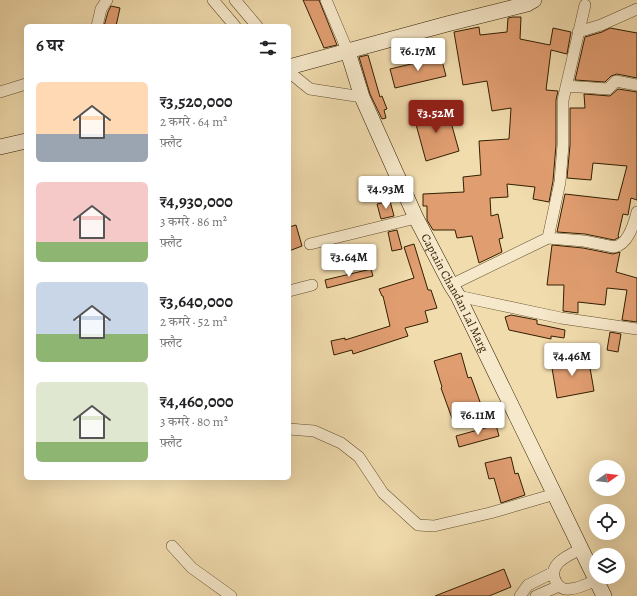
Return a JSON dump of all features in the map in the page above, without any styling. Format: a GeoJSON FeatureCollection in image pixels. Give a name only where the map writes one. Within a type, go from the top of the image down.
{"type":"FeatureCollection","features":[{"type":"Feature","properties":{"kind":"street"},"geometry":{"type":"LineString","coordinates":[[97,24],[101,9],[107,0]]}},
{"type":"Feature","properties":{"kind":"street"},"geometry":{"type":"LineString","coordinates":[[213,0],[233,24]]}},
{"type":"Feature","properties":{"kind":"street"},"geometry":{"type":"LineString","coordinates":[[235,0],[255,24]]}},
{"type":"Feature","properties":{"kind":"street"},"geometry":{"type":"LineString","coordinates":[[326,0],[348,52]]}},
{"type":"Feature","properties":{"kind":"street"},"geometry":{"type":"LineString","coordinates":[[291,67],[447,24],[527,4],[534,0]]}},
{"type":"Feature","properties":{"kind":"street"},"geometry":{"type":"LineString","coordinates":[[548,238],[560,182],[563,145],[563,100],[585,5]]}},
{"type":"Feature","properties":{"kind":"street"},"geometry":{"type":"LineString","coordinates":[[578,32],[601,25],[637,9]]}},
{"type":"Feature","properties":{"kind":"street","name":"Captain Chandan Lal Marg"},"geometry":{"type":"LineString","coordinates":[[348,52],[362,97],[416,218],[455,291],[589,565]]}},
{"type":"Feature","properties":{"kind":"street"},"geometry":{"type":"LineString","coordinates":[[291,68],[310,89],[362,97]]}},
{"type":"Feature","properties":{"kind":"street"},"geometry":{"type":"LineString","coordinates":[[566,86],[608,90],[616,82],[637,85]]}},
{"type":"Feature","properties":{"kind":"street"},"geometry":{"type":"LineString","coordinates":[[0,92],[24,85]]}},
{"type":"Feature","properties":{"kind":"street"},"geometry":{"type":"LineString","coordinates":[[0,147],[24,141]]}},
{"type":"Feature","properties":{"kind":"street"},"geometry":{"type":"LineString","coordinates":[[455,291],[548,238],[584,241],[614,247],[622,244],[634,231],[637,212]]}},
{"type":"Feature","properties":{"kind":"street"},"geometry":{"type":"LineString","coordinates":[[310,244],[416,218]]}},
{"type":"Feature","properties":{"kind":"street"},"geometry":{"type":"LineString","coordinates":[[291,290],[312,285]]}},
{"type":"Feature","properties":{"kind":"street"},"geometry":{"type":"LineString","coordinates":[[455,291],[561,318],[637,329]]}},
{"type":"Feature","properties":{"kind":"street"},"geometry":{"type":"LineString","coordinates":[[291,429],[314,431],[341,443],[359,457],[383,493],[418,525],[434,526],[490,513],[555,494]]}},
{"type":"Feature","properties":{"kind":"street"},"geometry":{"type":"LineString","coordinates":[[172,546],[192,568],[231,596]]}},
{"type":"Feature","properties":{"kind":"street"},"geometry":{"type":"LineString","coordinates":[[581,548],[567,555],[560,561],[555,568],[555,580],[559,586],[564,589],[577,588],[589,583]]}},
{"type":"Feature","properties":{"kind":"street"},"geometry":{"type":"LineString","coordinates":[[520,596],[528,585],[554,572]]}},
{"type":"Feature","properties":{"kind":"street","name":"Captain Chandan Lal Marg"},"geometry":{"type":"LineString","coordinates":[[598,584],[604,596]]}},
{"type":"Feature","properties":{"kind":"street"},"geometry":{"type":"LineString","coordinates":[[536,596],[559,586]]}},
{"type":"Feature","properties":{"kind":"building"},"geometry":{"type":"Polygon","coordinates":[[[303,0],[319,0],[337,45],[324,48],[303,0]]]}},
{"type":"Feature","properties":{"kind":"building"},"geometry":{"type":"Polygon","coordinates":[[[111,6],[120,8],[116,24],[105,24],[111,6]]]}},
{"type":"Feature","properties":{"kind":"building"},"geometry":{"type":"Polygon","coordinates":[[[521,17],[520,39],[550,45],[553,28],[571,32],[567,54],[551,50],[546,90],[558,91],[556,100],[556,145],[553,181],[549,202],[533,199],[535,187],[507,184],[508,197],[490,198],[491,216],[498,214],[503,238],[499,239],[502,252],[479,263],[472,236],[457,238],[455,230],[433,230],[427,220],[427,206],[423,206],[423,194],[464,192],[463,177],[481,175],[479,141],[509,139],[511,108],[492,111],[487,81],[463,85],[454,32],[479,27],[480,35],[507,32],[508,18],[521,17]]]}},
{"type":"Feature","properties":{"kind":"building"},"geometry":{"type":"Polygon","coordinates":[[[610,28],[637,33],[637,78],[617,74],[611,76],[605,82],[575,80],[585,37],[610,28]]]}},
{"type":"Feature","properties":{"kind":"building"},"geometry":{"type":"Polygon","coordinates":[[[368,55],[380,97],[382,96],[387,109],[384,110],[386,118],[382,119],[370,94],[359,57],[368,55]]]}},
{"type":"Feature","properties":{"kind":"building"},"geometry":{"type":"Polygon","coordinates":[[[441,57],[446,76],[395,88],[390,69],[441,57]]]}},
{"type":"Feature","properties":{"kind":"building"},"geometry":{"type":"Polygon","coordinates":[[[618,89],[637,92],[637,200],[631,198],[628,215],[623,214],[619,237],[614,240],[585,234],[557,232],[565,194],[618,200],[627,166],[593,163],[591,180],[567,178],[570,145],[570,108],[585,108],[584,94],[610,96],[618,89]]]}},
{"type":"Feature","properties":{"kind":"building"},"geometry":{"type":"Polygon","coordinates":[[[447,108],[459,151],[426,161],[414,117],[447,108]]]}},
{"type":"Feature","properties":{"kind":"building"},"geometry":{"type":"Polygon","coordinates":[[[390,201],[394,216],[381,219],[377,204],[390,201]]]}},
{"type":"Feature","properties":{"kind":"building"},"geometry":{"type":"Polygon","coordinates":[[[296,225],[302,246],[291,250],[291,226],[296,225]]]}},
{"type":"Feature","properties":{"kind":"building"},"geometry":{"type":"Polygon","coordinates":[[[397,230],[402,249],[392,251],[388,232],[397,230]]]}},
{"type":"Feature","properties":{"kind":"building"},"geometry":{"type":"Polygon","coordinates":[[[414,244],[428,290],[431,290],[437,308],[425,311],[428,322],[405,328],[408,336],[353,354],[352,350],[334,355],[331,341],[345,338],[345,340],[390,326],[383,296],[379,289],[414,278],[404,247],[414,244]]]}},
{"type":"Feature","properties":{"kind":"building"},"geometry":{"type":"Polygon","coordinates":[[[552,245],[583,248],[613,254],[620,252],[616,272],[637,278],[637,322],[622,320],[627,290],[607,288],[605,305],[578,302],[578,313],[563,311],[564,285],[547,285],[552,245]]]}},
{"type":"Feature","properties":{"kind":"building"},"geometry":{"type":"Polygon","coordinates":[[[371,269],[373,276],[327,288],[325,280],[371,269]]]}},
{"type":"Feature","properties":{"kind":"building"},"geometry":{"type":"Polygon","coordinates":[[[511,315],[537,320],[537,324],[565,330],[564,338],[551,336],[551,339],[509,330],[505,317],[511,315]]]}},
{"type":"Feature","properties":{"kind":"building"},"geometry":{"type":"Polygon","coordinates":[[[610,332],[621,334],[618,352],[607,350],[610,332]]]}},
{"type":"Feature","properties":{"kind":"building"},"geometry":{"type":"Polygon","coordinates":[[[461,353],[468,378],[471,377],[483,410],[453,421],[441,388],[442,387],[434,361],[461,353]]]}},
{"type":"Feature","properties":{"kind":"building"},"geometry":{"type":"Polygon","coordinates":[[[588,356],[594,391],[557,398],[551,362],[588,356]]]}},
{"type":"Feature","properties":{"kind":"building"},"geometry":{"type":"Polygon","coordinates":[[[496,425],[499,436],[459,447],[456,436],[496,425]]]}},
{"type":"Feature","properties":{"kind":"building"},"geometry":{"type":"Polygon","coordinates":[[[511,457],[515,474],[518,473],[525,495],[501,503],[494,478],[489,479],[485,463],[511,457]]]}},
{"type":"Feature","properties":{"kind":"building"},"geometry":{"type":"Polygon","coordinates":[[[504,569],[511,587],[489,596],[435,596],[504,569]]]}}]}
